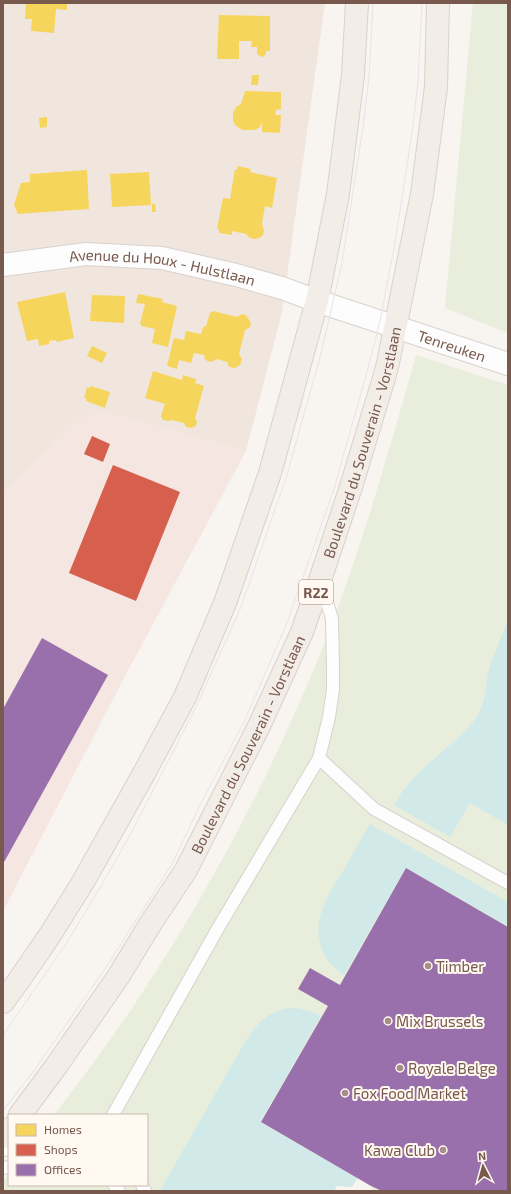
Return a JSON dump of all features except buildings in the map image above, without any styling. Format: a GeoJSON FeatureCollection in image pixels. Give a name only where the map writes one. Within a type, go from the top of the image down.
{"type":"FeatureCollection","features":[{"type":"Feature","properties":{"kind":"main road"},"geometry":{"type":"LineString","coordinates":[[3,1002],[50,935],[83,882],[185,697],[225,603],[267,480],[317,301],[339,187],[353,75],[357,3]]}},
{"type":"Feature","properties":{"kind":"main road","name":"Boulevard du Souverain - Vorstlaan"},"geometry":{"type":"LineString","coordinates":[[21,1114],[110,989],[186,870],[260,724],[302,632],[350,490],[384,378],[422,194],[436,87],[438,3]]}},
{"type":"Feature","properties":{"kind":"street","name":"Avenue du Houx - Hulstlaan"},"geometry":{"type":"LineString","coordinates":[[3,265],[86,254],[162,258],[236,275],[282,288],[395,326]]}},
{"type":"Feature","properties":{"kind":"street","name":"Tenreuken"},"geometry":{"type":"LineString","coordinates":[[395,326],[508,364]]}},
{"type":"Feature","properties":{"kind":"lane"},"geometry":{"type":"LineString","coordinates":[[114,1114],[217,930],[319,758],[329,717],[333,690],[332,619],[320,580]]}},
{"type":"Feature","properties":{"kind":"lane"},"geometry":{"type":"LineString","coordinates":[[319,758],[374,809],[508,883]]}},
{"type":"Feature","properties":{"kind":"shaded area"},"geometry":{"type":"Polygon","coordinates":[[[3,3],[325,3],[282,312],[246,451],[92,409],[3,493],[3,3]]]}},
{"type":"Feature","properties":{"kind":"shaded area"},"geometry":{"type":"Polygon","coordinates":[[[92,409],[246,451],[125,676],[3,911],[3,493],[92,409]]]}},
{"type":"Feature","properties":{"kind":"green space"},"geometry":{"type":"Polygon","coordinates":[[[473,3],[508,3],[508,333],[445,308],[473,3]]]}},
{"type":"Feature","properties":{"kind":"green space"},"geometry":{"type":"Polygon","coordinates":[[[416,355],[508,385],[508,1191],[3,1191],[3,1181],[8,1175],[8,1186],[148,1186],[148,1114],[55,1114],[90,1068],[146,987],[221,861],[267,774],[288,729],[326,639],[351,569],[396,427],[416,355]]]}},
{"type":"Feature","properties":{"kind":"water"},"geometry":{"type":"Polygon","coordinates":[[[508,621],[508,825],[470,803],[450,837],[394,805],[413,779],[462,734],[477,716],[484,700],[491,664],[508,621]]]}},
{"type":"Feature","properties":{"kind":"water"},"geometry":{"type":"Polygon","coordinates":[[[370,824],[508,902],[508,926],[406,868],[344,975],[329,962],[324,954],[318,927],[320,917],[330,893],[370,824]]]}},
{"type":"Feature","properties":{"kind":"water"},"geometry":{"type":"Polygon","coordinates":[[[289,1008],[306,1010],[321,1016],[260,1122],[373,1187],[371,1191],[162,1191],[161,1189],[245,1042],[258,1024],[268,1016],[289,1008]]]}},
{"type":"Feature","properties":{"kind":"pier"},"geometry":{"type":"Polygon","coordinates":[[[358,1178],[373,1187],[371,1191],[334,1191],[337,1186],[352,1187],[358,1178]]]}},
{"type":"Feature","properties":{"kind":"tram line"},"geometry":{"type":"LineString","coordinates":[[3,1035],[66,944],[129,837],[197,705],[241,607],[287,475],[322,350],[342,263],[363,127],[369,77],[373,3]]}},
{"type":"Feature","properties":{"kind":"tram line"},"geometry":{"type":"LineString","coordinates":[[3,1111],[33,1072],[105,969],[172,864],[199,807],[245,720],[287,623],[334,489],[380,321],[395,243],[412,133],[418,82],[422,3]]}},
{"type":"Feature","properties":{"kind":"place","name":"Timber"},"geometry":{"type":"Point","coordinates":[428,966]}},
{"type":"Feature","properties":{"kind":"place","name":"Mix Brussels"},"geometry":{"type":"Point","coordinates":[388,1021]}},
{"type":"Feature","properties":{"kind":"place","name":"Royale Belge"},"geometry":{"type":"Point","coordinates":[400,1068]}},
{"type":"Feature","properties":{"kind":"place","name":"Fox Food Market"},"geometry":{"type":"Point","coordinates":[345,1093]}},
{"type":"Feature","properties":{"kind":"place","name":"Kawa Club"},"geometry":{"type":"Point","coordinates":[443,1150]}}]}
